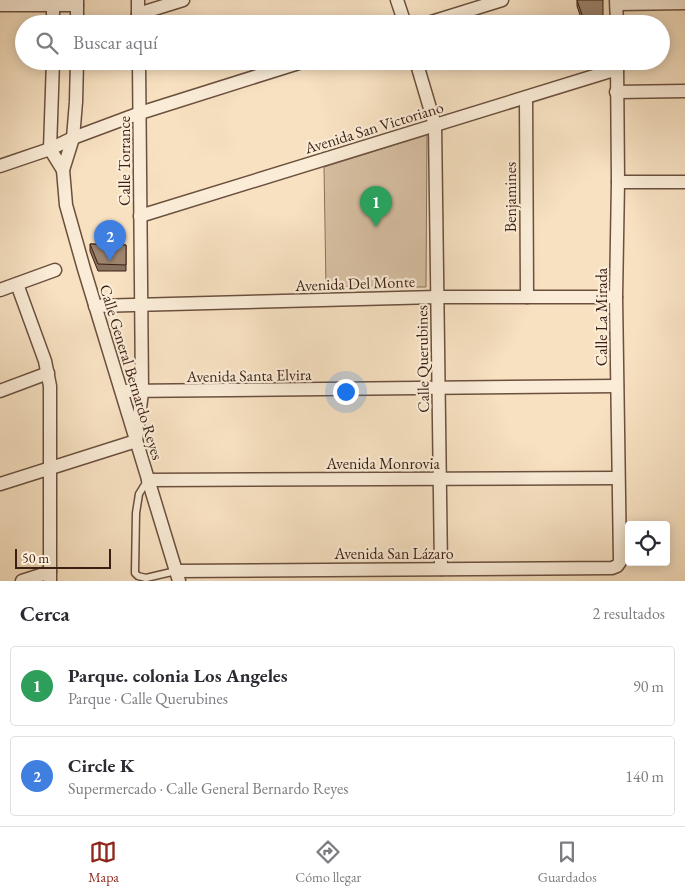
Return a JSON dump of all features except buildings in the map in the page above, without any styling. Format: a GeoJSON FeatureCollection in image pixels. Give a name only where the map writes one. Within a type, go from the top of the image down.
{"type":"FeatureCollection","features":[{"type":"Feature","properties":{"kind":"street"},"geometry":{"type":"LineString","coordinates":[[138,0],[138,15]]}},
{"type":"Feature","properties":{"kind":"street"},"geometry":{"type":"LineString","coordinates":[[147,15],[183,0]]}},
{"type":"Feature","properties":{"kind":"street"},"geometry":{"type":"LineString","coordinates":[[397,0],[402,15]]}},
{"type":"Feature","properties":{"kind":"street"},"geometry":{"type":"LineString","coordinates":[[454,15],[502,0]]}},
{"type":"Feature","properties":{"kind":"street"},"geometry":{"type":"LineString","coordinates":[[53,2],[53,15]]}},
{"type":"Feature","properties":{"kind":"street"},"geometry":{"type":"LineString","coordinates":[[0,5],[77,2],[77,15]]}},
{"type":"Feature","properties":{"kind":"street"},"geometry":{"type":"LineString","coordinates":[[617,15],[617,2],[685,3]]}},
{"type":"Feature","properties":{"kind":"street"},"geometry":{"type":"LineString","coordinates":[[50,149],[53,70]]}},
{"type":"Feature","properties":{"kind":"street","name":"Calle General Bernardo Reyes"},"geometry":{"type":"LineString","coordinates":[[76,70],[73,138],[63,170],[66,205],[177,576]]}},
{"type":"Feature","properties":{"kind":"street","name":"Calle Torrance"},"geometry":{"type":"LineString","coordinates":[[136,440],[142,392],[139,70]]}},
{"type":"Feature","properties":{"kind":"street"},"geometry":{"type":"LineString","coordinates":[[0,166],[50,149],[73,138],[140,113],[276,70]]}},
{"type":"Feature","properties":{"kind":"street","name":"Calle Querubines"},"geometry":{"type":"LineString","coordinates":[[419,70],[435,125],[441,569]]}},
{"type":"Feature","properties":{"kind":"street","name":"Avenida San Victoriano"},"geometry":{"type":"LineString","coordinates":[[140,216],[526,98],[603,70]]}},
{"type":"Feature","properties":{"kind":"street","name":"Calle La Mirada"},"geometry":{"type":"LineString","coordinates":[[612,568],[620,562],[616,297],[618,182],[617,70]]}},
{"type":"Feature","properties":{"kind":"street"},"geometry":{"type":"LineString","coordinates":[[616,92],[685,91]]}},
{"type":"Feature","properties":{"kind":"street","name":"Benjamines"},"geometry":{"type":"LineString","coordinates":[[526,98],[527,297]]}},
{"type":"Feature","properties":{"kind":"street","name":"Calle General Bernardo Reyes"},"geometry":{"type":"LineString","coordinates":[[50,149],[63,170]]}},
{"type":"Feature","properties":{"kind":"street"},"geometry":{"type":"LineString","coordinates":[[618,182],[685,182]]}},
{"type":"Feature","properties":{"kind":"street"},"geometry":{"type":"LineString","coordinates":[[0,290],[55,270]]}},
{"type":"Feature","properties":{"kind":"street"},"geometry":{"type":"LineString","coordinates":[[17,284],[48,373],[50,386],[50,577],[22,581]]}},
{"type":"Feature","properties":{"kind":"street","name":"Avenida Del Monte"},"geometry":{"type":"LineString","coordinates":[[95,306],[437,297],[616,297]]}},
{"type":"Feature","properties":{"kind":"street"},"geometry":{"type":"LineString","coordinates":[[0,391],[48,373]]}},
{"type":"Feature","properties":{"kind":"street","name":"Avenida Santa Elvira"},"geometry":{"type":"LineString","coordinates":[[122,392],[617,386]]}},
{"type":"Feature","properties":{"kind":"street"},"geometry":{"type":"LineString","coordinates":[[0,484],[136,440]]}},
{"type":"Feature","properties":{"kind":"street","name":"Avenida Monrovia"},"geometry":{"type":"LineString","coordinates":[[148,480],[618,478]]}},
{"type":"Feature","properties":{"kind":"street","name":"Avenida San Lázaro"},"geometry":{"type":"LineString","coordinates":[[177,576],[441,569],[612,568]]}},
{"type":"Feature","properties":{"kind":"lane"},"geometry":{"type":"LineString","coordinates":[[148,480],[139,494],[136,513],[135,572],[138,576],[146,578],[177,576]]}},
{"type":"Feature","properties":{"kind":"shaded area"},"geometry":{"type":"Polygon","coordinates":[[[427,135],[426,287],[326,287],[324,167],[427,135]]]}},
{"type":"Feature","properties":{"kind":"place","name":"Parque. colonia Los Angeles"},"geometry":{"type":"Point","coordinates":[376,227]}},
{"type":"Feature","properties":{"kind":"place","name":"Circle K"},"geometry":{"type":"Point","coordinates":[110,261]}}]}
